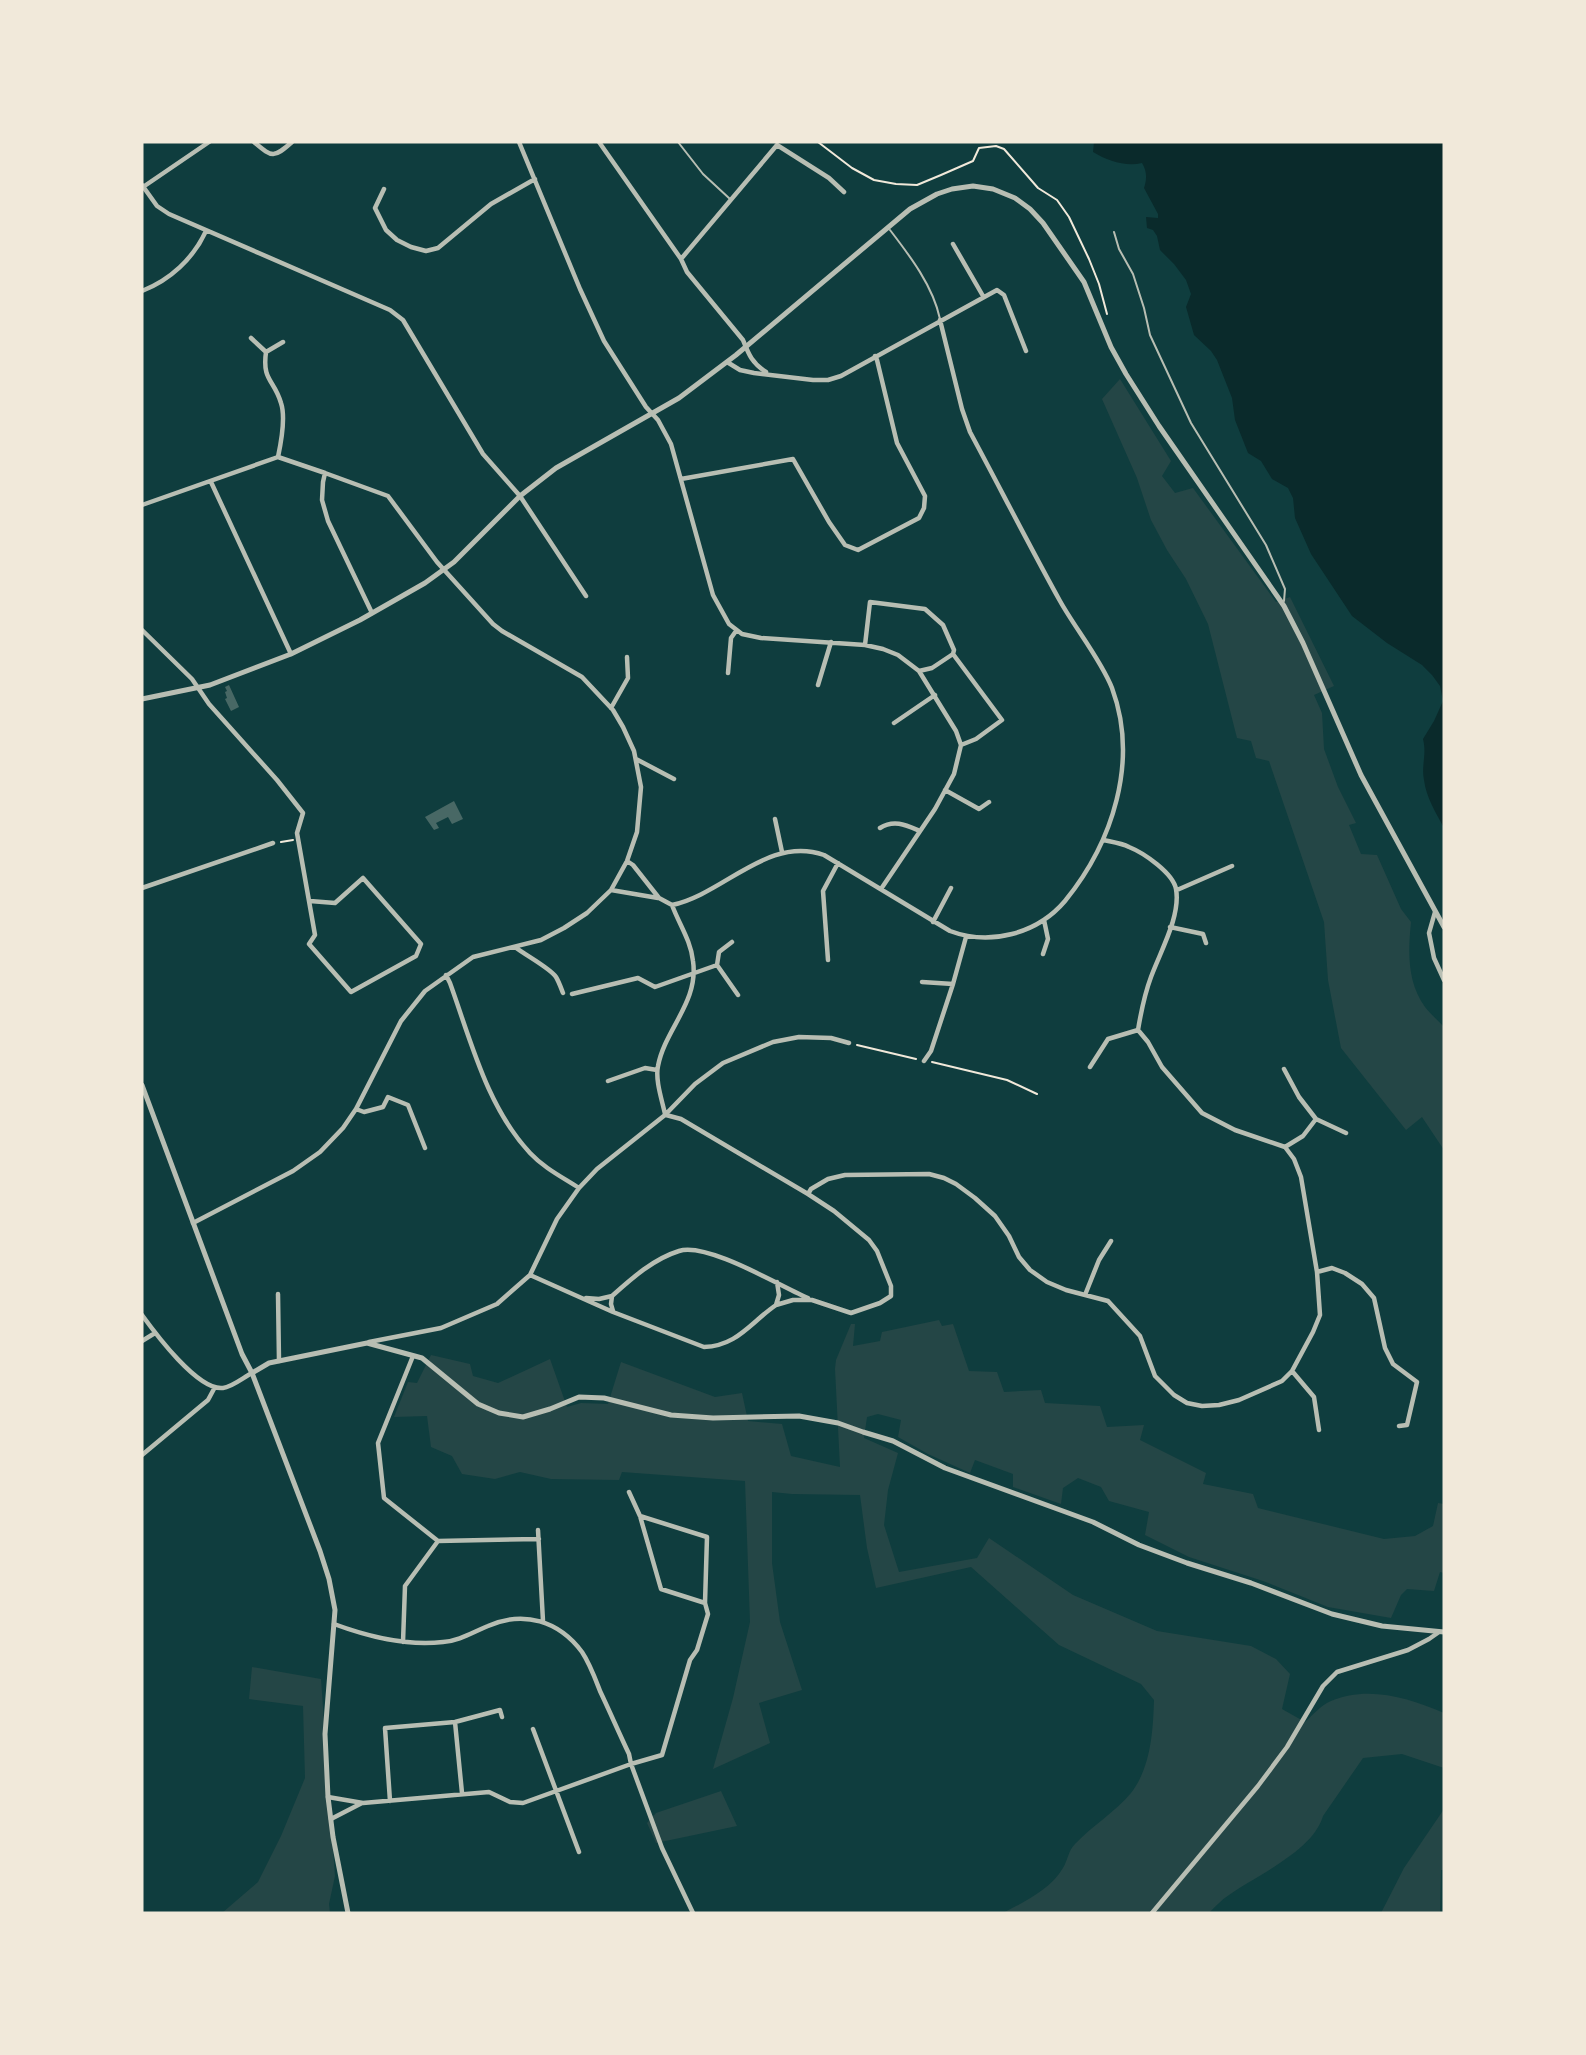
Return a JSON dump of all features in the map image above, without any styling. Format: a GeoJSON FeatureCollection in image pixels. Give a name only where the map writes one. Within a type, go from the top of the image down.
{"type":"FeatureCollection","features":[{"type":"Feature","properties":{"kind":"street"},"geometry":{"type":"LineString","coordinates":[[209,142],[142,186],[157,206],[206,231],[390,310],[402,320],[483,454],[511,483],[586,596]]}},
{"type":"Feature","properties":{"kind":"street"},"geometry":{"type":"LineString","coordinates":[[254,142],[268,154],[274,155],[292,142]]}},
{"type":"Feature","properties":{"kind":"street"},"geometry":{"type":"LineString","coordinates":[[519,142],[604,341],[658,420],[671,444],[713,595],[723,615],[736,631],[761,638],[865,645],[898,655],[919,671],[956,731],[961,745],[954,774],[881,889]]}},
{"type":"Feature","properties":{"kind":"street"},"geometry":{"type":"LineString","coordinates":[[599,142],[681,259],[687,272],[743,340],[755,365],[766,373]]}},
{"type":"Feature","properties":{"kind":"street"},"geometry":{"type":"LineString","coordinates":[[681,259],[777,145],[829,178],[844,192]]}},
{"type":"Feature","properties":{"kind":"street"},"geometry":{"type":"LineString","coordinates":[[384,189],[375,208],[386,230],[397,240],[426,251],[449,241],[491,204],[535,179]]}},
{"type":"Feature","properties":{"kind":"street"},"geometry":{"type":"LineString","coordinates":[[142,699],[210,685],[291,654],[400,599],[444,570],[520,496],[556,468],[679,398],[727,362],[887,226],[923,200],[952,189],[993,189],[1014,198],[1043,223],[1066,254],[1084,282],[1126,374],[1284,606],[1361,775],[1444,927]]}},
{"type":"Feature","properties":{"kind":"street"},"geometry":{"type":"LineString","coordinates":[[142,290],[181,267],[206,231]]}},
{"type":"Feature","properties":{"kind":"street"},"geometry":{"type":"LineString","coordinates":[[953,244],[983,296]]}},
{"type":"Feature","properties":{"kind":"street"},"geometry":{"type":"LineString","coordinates":[[727,362],[740,370],[828,380],[841,376],[997,290],[1002,293],[1026,351]]}},
{"type":"Feature","properties":{"kind":"street"},"geometry":{"type":"LineString","coordinates":[[672,905],[695,898],[766,858],[782,852],[811,851],[838,863],[933,922],[966,937],[985,939],[1025,930],[1044,920],[1066,899],[1103,840],[1116,805],[1123,757],[1122,722],[1111,686],[1061,603],[970,432],[940,320]]}},
{"type":"Feature","properties":{"kind":"street"},"geometry":{"type":"LineString","coordinates":[[251,338],[266,352]]}},
{"type":"Feature","properties":{"kind":"street"},"geometry":{"type":"LineString","coordinates":[[266,352],[283,342]]}},
{"type":"Feature","properties":{"kind":"street"},"geometry":{"type":"LineString","coordinates":[[266,352],[264,370],[282,404],[282,439],[278,457]]}},
{"type":"Feature","properties":{"kind":"street"},"geometry":{"type":"LineString","coordinates":[[681,479],[793,459],[845,545],[858,550],[919,518],[925,496],[897,443],[875,356]]}},
{"type":"Feature","properties":{"kind":"street"},"geometry":{"type":"LineString","coordinates":[[142,505],[278,457],[388,496],[444,570],[493,624],[582,677],[611,708],[623,727],[636,759],[641,787],[637,832],[627,861],[611,890],[587,913],[564,928],[541,940],[472,957],[425,991],[401,1021],[356,1109],[343,1128],[320,1152],[293,1171],[193,1223]]}},
{"type":"Feature","properties":{"kind":"street"},"geometry":{"type":"LineString","coordinates":[[325,473],[322,500],[328,521],[372,613]]}},
{"type":"Feature","properties":{"kind":"street"},"geometry":{"type":"LineString","coordinates":[[211,482],[291,654]]}},
{"type":"Feature","properties":{"kind":"street"},"geometry":{"type":"LineString","coordinates":[[865,645],[870,602],[925,609],[943,625],[954,650],[953,654],[1002,720],[976,739],[961,745]]}},
{"type":"Feature","properties":{"kind":"street"},"geometry":{"type":"LineString","coordinates":[[142,630],[192,679],[209,704],[303,813],[297,833],[315,935],[309,944],[351,992],[416,956],[421,944],[363,878],[335,903],[310,901]]}},
{"type":"Feature","properties":{"kind":"street"},"geometry":{"type":"LineString","coordinates":[[728,673],[731,638],[736,631]]}},
{"type":"Feature","properties":{"kind":"street"},"geometry":{"type":"LineString","coordinates":[[818,685],[831,642]]}},
{"type":"Feature","properties":{"kind":"street"},"geometry":{"type":"LineString","coordinates":[[919,671],[932,668],[953,654]]}},
{"type":"Feature","properties":{"kind":"street"},"geometry":{"type":"LineString","coordinates":[[611,708],[628,678],[627,657]]}},
{"type":"Feature","properties":{"kind":"street"},"geometry":{"type":"LineString","coordinates":[[894,723],[935,695]]}},
{"type":"Feature","properties":{"kind":"street"},"geometry":{"type":"LineString","coordinates":[[636,759],[674,779]]}},
{"type":"Feature","properties":{"kind":"street"},"geometry":{"type":"LineString","coordinates":[[945,790],[979,809],[989,802]]}},
{"type":"Feature","properties":{"kind":"street"},"geometry":{"type":"LineString","coordinates":[[775,819],[782,852]]}},
{"type":"Feature","properties":{"kind":"street"},"geometry":{"type":"LineString","coordinates":[[880,828],[889,822],[920,831]]}},
{"type":"Feature","properties":{"kind":"street"},"geometry":{"type":"LineString","coordinates":[[1103,840],[1127,845],[1145,856],[1168,874],[1177,890],[1175,911],[1150,980],[1138,1030]]}},
{"type":"Feature","properties":{"kind":"street"},"geometry":{"type":"LineString","coordinates":[[142,888],[273,843]]}},
{"type":"Feature","properties":{"kind":"street"},"geometry":{"type":"LineString","coordinates":[[627,861],[659,898]]}},
{"type":"Feature","properties":{"kind":"street"},"geometry":{"type":"LineString","coordinates":[[828,960],[823,891],[838,863]]}},
{"type":"Feature","properties":{"kind":"street"},"geometry":{"type":"LineString","coordinates":[[1177,890],[1232,866]]}},
{"type":"Feature","properties":{"kind":"street"},"geometry":{"type":"LineString","coordinates":[[933,922],[951,888]]}},
{"type":"Feature","properties":{"kind":"street"},"geometry":{"type":"LineString","coordinates":[[611,890],[659,898],[672,905],[693,960],[694,975],[688,1003],[661,1055],[657,1070],[665,1115]]}},
{"type":"Feature","properties":{"kind":"street"},"geometry":{"type":"LineString","coordinates":[[1435,912],[1429,933],[1434,958],[1444,981]]}},
{"type":"Feature","properties":{"kind":"street"},"geometry":{"type":"LineString","coordinates":[[1043,954],[1048,939],[1044,920]]}},
{"type":"Feature","properties":{"kind":"street"},"geometry":{"type":"LineString","coordinates":[[1170,927],[1203,934],[1206,943]]}},
{"type":"Feature","properties":{"kind":"street"},"geometry":{"type":"LineString","coordinates":[[924,1061],[931,1051],[966,937]]}},
{"type":"Feature","properties":{"kind":"street"},"geometry":{"type":"LineString","coordinates":[[732,942],[719,952],[717,965],[737,995]]}},
{"type":"Feature","properties":{"kind":"street"},"geometry":{"type":"LineString","coordinates":[[514,946],[530,959],[548,968],[556,976],[563,993]]}},
{"type":"Feature","properties":{"kind":"street"},"geometry":{"type":"LineString","coordinates":[[572,995],[638,978],[655,987],[717,965]]}},
{"type":"Feature","properties":{"kind":"street"},"geometry":{"type":"LineString","coordinates":[[446,975],[476,1060],[507,1124],[531,1154],[547,1168],[579,1188]]}},
{"type":"Feature","properties":{"kind":"street"},"geometry":{"type":"LineString","coordinates":[[922,982],[953,984]]}},
{"type":"Feature","properties":{"kind":"street"},"geometry":{"type":"LineString","coordinates":[[1090,1067],[1108,1039],[1138,1030]]}},
{"type":"Feature","properties":{"kind":"street"},"geometry":{"type":"LineString","coordinates":[[808,1194],[811,1189],[828,1179],[845,1175],[929,1174],[944,1178],[975,1198],[995,1216],[1009,1236],[1018,1257],[1030,1270],[1047,1282],[1108,1301],[1118,1310],[1140,1336],[1155,1376],[1174,1395],[1187,1403],[1220,1405],[1239,1400],[1282,1381],[1292,1371],[1320,1315],[1317,1272],[1301,1177],[1294,1159],[1285,1147],[1235,1130],[1202,1113],[1162,1067],[1138,1030]]}},
{"type":"Feature","properties":{"kind":"street"},"geometry":{"type":"LineString","coordinates":[[142,1315],[178,1361],[207,1383],[225,1388],[269,1363],[441,1328],[497,1304],[530,1275],[558,1219],[579,1188],[597,1169],[665,1115],[695,1084],[723,1063],[774,1042],[799,1037],[831,1038],[849,1043]]}},
{"type":"Feature","properties":{"kind":"street"},"geometry":{"type":"LineString","coordinates":[[608,1081],[645,1068],[657,1070]]}},
{"type":"Feature","properties":{"kind":"street"},"geometry":{"type":"LineString","coordinates":[[1283,1069],[1299,1097],[1316,1118],[1346,1133]]}},
{"type":"Feature","properties":{"kind":"street"},"geometry":{"type":"LineString","coordinates":[[142,1085],[329,1579],[335,1610],[324,1734],[328,1797],[348,1913]]}},
{"type":"Feature","properties":{"kind":"street"},"geometry":{"type":"LineString","coordinates":[[356,1109],[364,1112],[383,1107],[388,1097],[408,1105],[425,1148]]}},
{"type":"Feature","properties":{"kind":"street"},"geometry":{"type":"LineString","coordinates":[[582,1298],[599,1299],[612,1296],[650,1265],[681,1250],[701,1251],[777,1282],[812,1300],[850,1313],[880,1303],[891,1296],[891,1286],[877,1251],[869,1240],[834,1211],[681,1119],[665,1115]]}},
{"type":"Feature","properties":{"kind":"street"},"geometry":{"type":"LineString","coordinates":[[1285,1147],[1303,1136],[1316,1118]]}},
{"type":"Feature","properties":{"kind":"street"},"geometry":{"type":"LineString","coordinates":[[1085,1295],[1099,1260],[1111,1241]]}},
{"type":"Feature","properties":{"kind":"street"},"geometry":{"type":"LineString","coordinates":[[1317,1272],[1327,1268],[1345,1273],[1362,1284],[1374,1298],[1385,1348],[1393,1364],[1417,1382],[1407,1425],[1399,1426]]}},
{"type":"Feature","properties":{"kind":"street"},"geometry":{"type":"LineString","coordinates":[[530,1275],[613,1312],[704,1347],[730,1342],[776,1305],[793,1300],[812,1300]]}},
{"type":"Feature","properties":{"kind":"street"},"geometry":{"type":"LineString","coordinates":[[776,1305],[779,1296],[777,1282]]}},
{"type":"Feature","properties":{"kind":"street"},"geometry":{"type":"LineString","coordinates":[[278,1294],[279,1361]]}},
{"type":"Feature","properties":{"kind":"street"},"geometry":{"type":"LineString","coordinates":[[612,1296],[613,1312]]}},
{"type":"Feature","properties":{"kind":"street"},"geometry":{"type":"LineString","coordinates":[[142,1341],[155,1333]]}},
{"type":"Feature","properties":{"kind":"street"},"geometry":{"type":"LineString","coordinates":[[367,1343],[422,1358],[478,1404],[499,1413],[523,1417],[579,1397],[604,1398],[671,1415],[713,1418],[799,1416],[838,1423],[893,1441],[945,1468],[1093,1522],[1139,1545],[1251,1583],[1345,1619],[1442,1632]]}},
{"type":"Feature","properties":{"kind":"street"},"geometry":{"type":"LineString","coordinates":[[413,1356],[378,1443],[384,1498],[438,1541],[539,1539]]}},
{"type":"Feature","properties":{"kind":"street"},"geometry":{"type":"LineString","coordinates":[[1292,1371],[1314,1397],[1319,1430]]}},
{"type":"Feature","properties":{"kind":"street"},"geometry":{"type":"LineString","coordinates":[[142,1455],[208,1399],[215,1387]]}},
{"type":"Feature","properties":{"kind":"street"},"geometry":{"type":"LineString","coordinates":[[629,1492],[640,1516],[661,1589],[705,1602]]}},
{"type":"Feature","properties":{"kind":"street"},"geometry":{"type":"LineString","coordinates":[[328,1797],[363,1803],[462,1793],[489,1793],[510,1802],[523,1803],[662,1755],[690,1660],[708,1614],[705,1602],[707,1537],[640,1516]]}},
{"type":"Feature","properties":{"kind":"street"},"geometry":{"type":"LineString","coordinates":[[538,1530],[543,1621]]}},
{"type":"Feature","properties":{"kind":"street"},"geometry":{"type":"LineString","coordinates":[[403,1642],[405,1586],[438,1541]]}},
{"type":"Feature","properties":{"kind":"street"},"geometry":{"type":"LineString","coordinates":[[334,1624],[375,1637],[403,1642],[445,1642],[509,1619],[534,1619],[543,1621],[566,1636],[586,1660],[629,1754],[659,1838],[693,1913]]}},
{"type":"Feature","properties":{"kind":"street"},"geometry":{"type":"LineString","coordinates":[[1152,1913],[1258,1786],[1287,1747],[1313,1700],[1337,1672],[1408,1650],[1442,1632]]}},
{"type":"Feature","properties":{"kind":"street"},"geometry":{"type":"LineString","coordinates":[[390,1801],[385,1728],[454,1722],[500,1710],[502,1717]]}},
{"type":"Feature","properties":{"kind":"street"},"geometry":{"type":"LineString","coordinates":[[454,1722],[462,1793]]}},
{"type":"Feature","properties":{"kind":"street"},"geometry":{"type":"LineString","coordinates":[[533,1729],[579,1852]]}},
{"type":"Feature","properties":{"kind":"street"},"geometry":{"type":"LineString","coordinates":[[331,1819],[344,1810],[363,1803]]}},
{"type":"Feature","properties":{"kind":"lane"},"geometry":{"type":"LineString","coordinates":[[678,142],[703,174],[731,200]]}},
{"type":"Feature","properties":{"kind":"lane"},"geometry":{"type":"LineString","coordinates":[[887,226],[910,256],[937,304],[940,320]]}},
{"type":"Feature","properties":{"kind":"lane"},"geometry":{"type":"LineString","coordinates":[[1114,232],[1133,274],[1150,335],[1191,423],[1266,545],[1285,589],[1284,606]]}},
{"type":"Feature","properties":{"kind":"path"},"geometry":{"type":"LineString","coordinates":[[818,142],[852,168],[874,180],[917,185],[973,161],[979,148],[996,146],[1004,149],[1038,188],[1057,200],[1069,217],[1099,284],[1107,312],[1104,329]]}},
{"type":"Feature","properties":{"kind":"path"},"geometry":{"type":"LineString","coordinates":[[273,843],[298,839]]}},
{"type":"Feature","properties":{"kind":"path"},"geometry":{"type":"LineString","coordinates":[[849,1043],[1007,1080],[1037,1094]]}},
{"type":"Feature","properties":{"kind":"shaded area"},"geometry":{"type":"Polygon","coordinates":[[[1094,142],[1444,142],[1444,828],[1429,799],[1423,775],[1423,739],[1443,701],[1440,686],[1422,665],[1352,616],[1311,554],[1295,518],[1293,498],[1288,488],[1272,479],[1261,461],[1248,453],[1235,420],[1232,398],[1217,360],[1194,335],[1186,307],[1191,294],[1186,280],[1160,250],[1153,230],[1147,228],[1146,217],[1158,218],[1158,214],[1144,188],[1144,166],[1142,163],[1117,162],[1099,155],[1093,152],[1094,142]]]}},
{"type":"Feature","properties":{"kind":"shaded area"},"geometry":{"type":"Polygon","coordinates":[[[1120,379],[1171,461],[1162,476],[1175,493],[1193,488],[1276,602],[1290,597],[1334,686],[1314,695],[1322,713],[1324,749],[1338,787],[1356,823],[1349,825],[1361,854],[1377,855],[1401,909],[1411,922],[1409,955],[1415,987],[1425,1007],[1444,1027],[1444,1150],[1422,1117],[1406,1130],[1341,1048],[1328,980],[1324,922],[1269,761],[1256,758],[1251,741],[1237,738],[1208,624],[1186,579],[1151,520],[1137,478],[1102,399],[1120,379]]]}},
{"type":"Feature","properties":{"kind":"shaded area"},"geometry":{"type":"Polygon","coordinates":[[[939,1320],[942,1326],[953,1324],[969,1371],[997,1372],[1004,1392],[1041,1390],[1045,1403],[1100,1406],[1107,1427],[1144,1425],[1140,1440],[1206,1473],[1203,1484],[1253,1494],[1258,1508],[1384,1539],[1415,1536],[1433,1526],[1438,1503],[1444,1504],[1444,1573],[1440,1572],[1434,1591],[1407,1589],[1401,1595],[1391,1618],[1328,1607],[1263,1581],[1189,1557],[1145,1535],[1149,1512],[1109,1501],[1101,1487],[1078,1478],[1063,1488],[1061,1504],[1013,1487],[1013,1474],[975,1460],[970,1473],[928,1454],[898,1437],[901,1420],[878,1414],[867,1417],[864,1438],[898,1453],[888,1490],[884,1525],[899,1572],[977,1558],[989,1538],[1073,1595],[1157,1631],[1251,1646],[1276,1659],[1290,1674],[1282,1709],[1305,1722],[1327,1703],[1359,1694],[1403,1698],[1444,1713],[1444,1768],[1402,1754],[1363,1758],[1308,1840],[1283,1861],[1226,1897],[1209,1913],[1003,1913],[1052,1882],[1063,1868],[1075,1844],[1125,1800],[1138,1783],[1150,1748],[1154,1700],[1141,1684],[1059,1645],[971,1567],[876,1588],[860,1495],[772,1492],[772,1563],[780,1622],[802,1690],[759,1703],[770,1743],[713,1769],[750,1622],[745,1481],[622,1472],[619,1480],[551,1479],[520,1472],[495,1479],[462,1474],[452,1456],[431,1447],[427,1416],[394,1417],[408,1382],[417,1383],[431,1355],[470,1364],[473,1376],[498,1383],[550,1359],[567,1407],[581,1403],[608,1404],[621,1362],[715,1397],[742,1393],[748,1421],[782,1424],[791,1456],[840,1467],[835,1369],[851,1324],[855,1324],[853,1346],[880,1341],[882,1332],[939,1320]]]}},
{"type":"Feature","properties":{"kind":"shaded area"},"geometry":{"type":"Polygon","coordinates":[[[252,1667],[321,1679],[335,1876],[329,1904],[330,1913],[222,1913],[258,1882],[305,1778],[303,1706],[249,1699],[252,1667]]]}},
{"type":"Feature","properties":{"kind":"shaded area"},"geometry":{"type":"Polygon","coordinates":[[[721,1791],[737,1826],[656,1843],[647,1823],[656,1813],[721,1791]]]}},
{"type":"Feature","properties":{"kind":"shaded area"},"geometry":{"type":"Polygon","coordinates":[[[1444,1809],[1444,1870],[1441,1870],[1440,1913],[1381,1913],[1404,1868],[1444,1809]]]}},
{"type":"Feature","properties":{"kind":"building"},"geometry":{"type":"Polygon","coordinates":[[[229,685],[239,707],[231,711],[225,699],[225,687],[229,685]]]}},
{"type":"Feature","properties":{"kind":"building"},"geometry":{"type":"Polygon","coordinates":[[[454,801],[463,819],[452,824],[448,817],[436,823],[439,828],[434,830],[425,817],[454,801]]]}}]}
